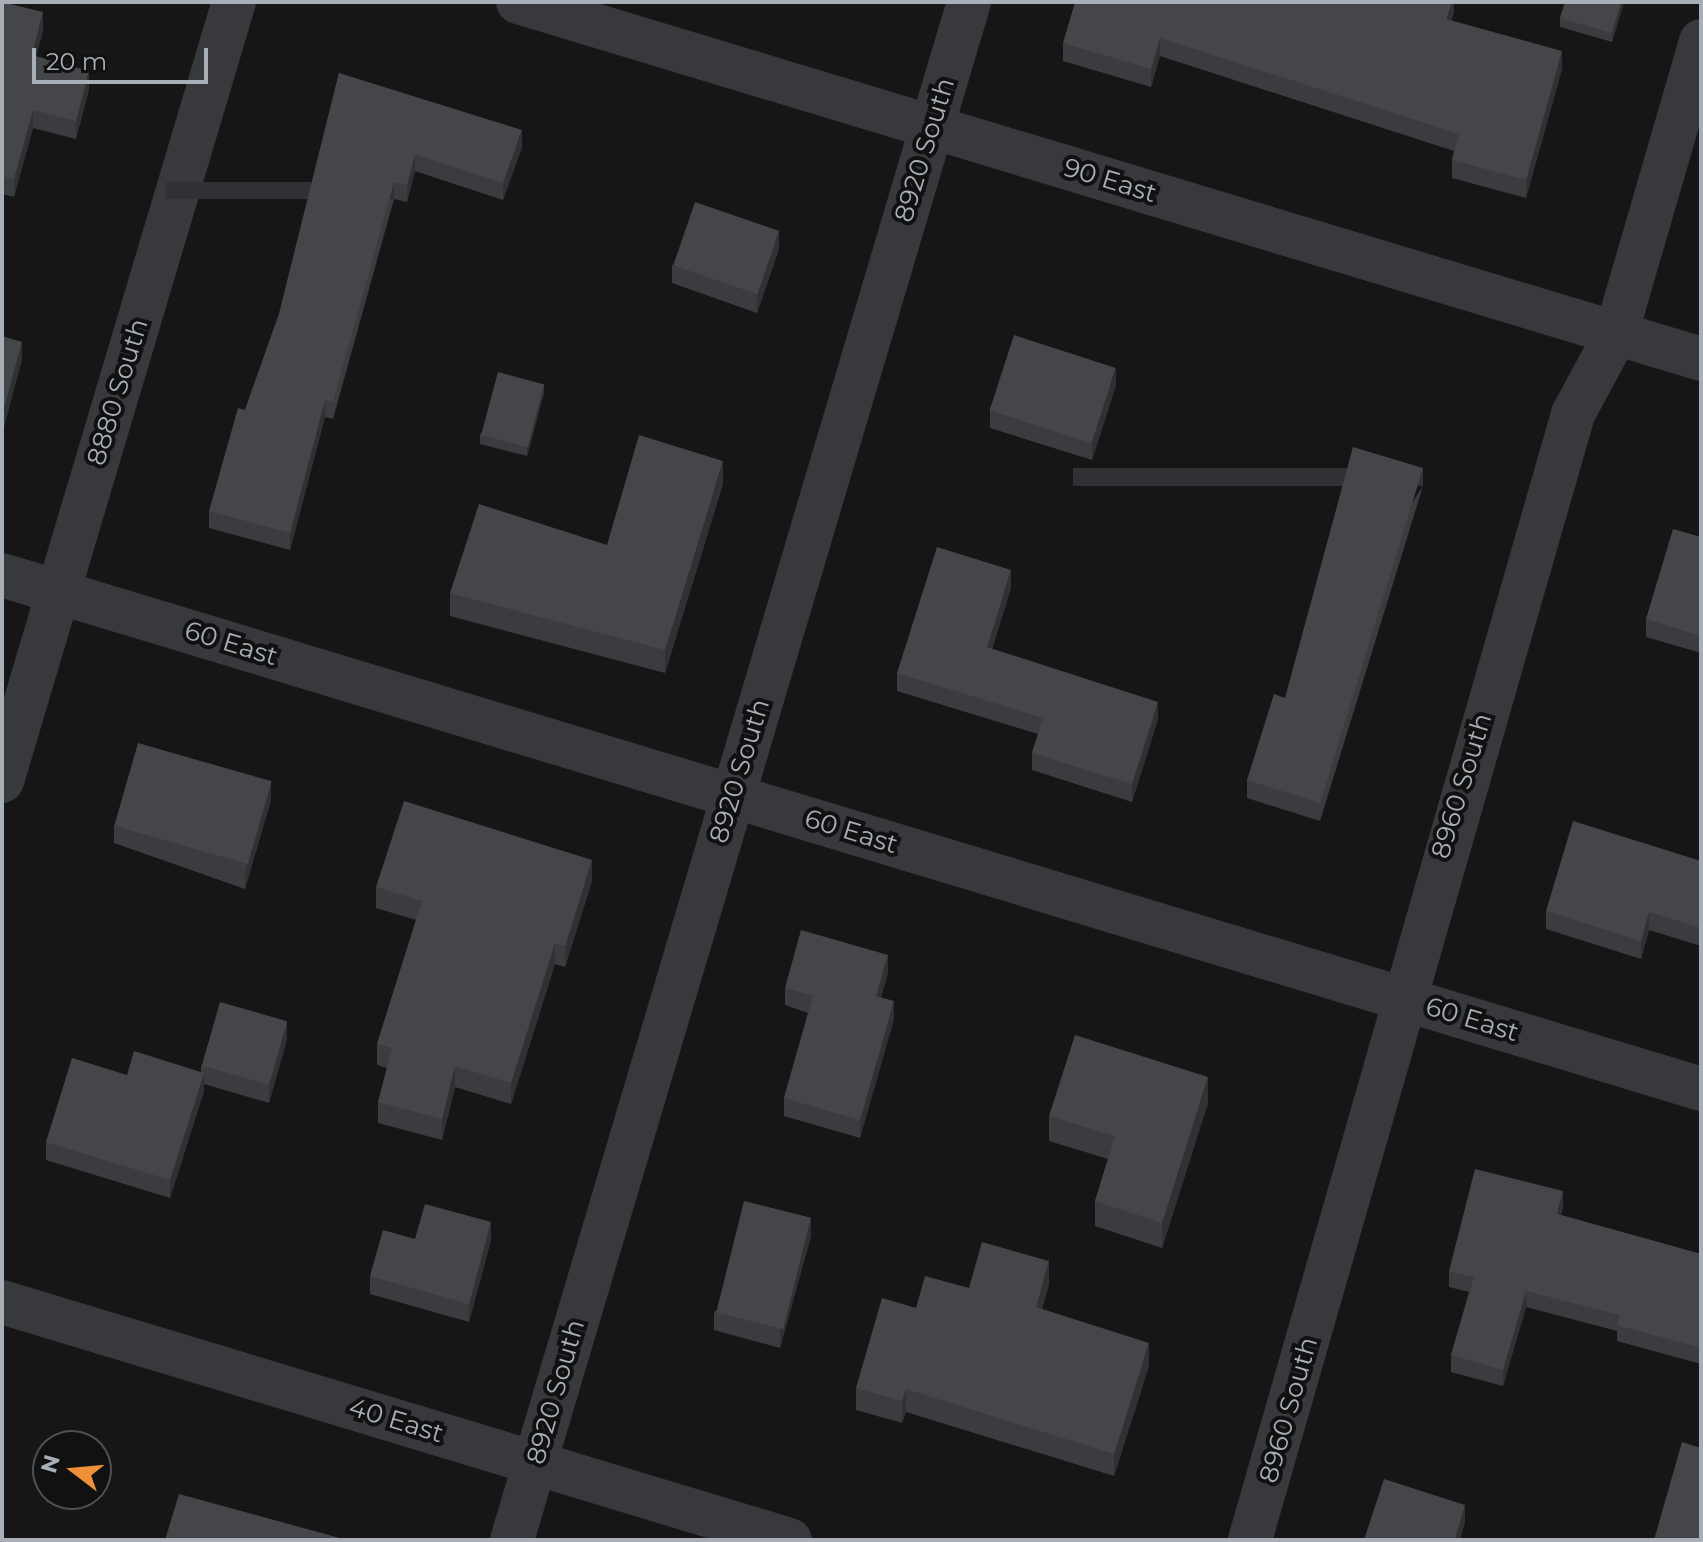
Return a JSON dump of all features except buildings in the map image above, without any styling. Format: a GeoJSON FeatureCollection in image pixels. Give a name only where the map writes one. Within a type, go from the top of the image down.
{"type":"FeatureCollection","features":[{"type":"Feature","properties":{"kind":"street","name":"8880 South"},"geometry":{"type":"LineString","coordinates":[[2,781],[234,2]]}},
{"type":"Feature","properties":{"kind":"street","name":"90 East"},"geometry":{"type":"LineString","coordinates":[[518,2],[1701,359]]}},
{"type":"Feature","properties":{"kind":"street","name":"8920 South"},"geometry":{"type":"LineString","coordinates":[[512,1540],[969,2]]}},
{"type":"Feature","properties":{"kind":"street","name":"8960 South"},"geometry":{"type":"LineString","coordinates":[[1250,1540],[1407,1000],[1419,933],[1573,414],[1616,334],[1701,41]]}},
{"type":"Feature","properties":{"kind":"street","name":"60 East"},"geometry":{"type":"LineString","coordinates":[[2,575],[1701,1089]]}},
{"type":"Feature","properties":{"kind":"street","name":"40 East"},"geometry":{"type":"LineString","coordinates":[[2,1302],[790,1540]]}}]}
